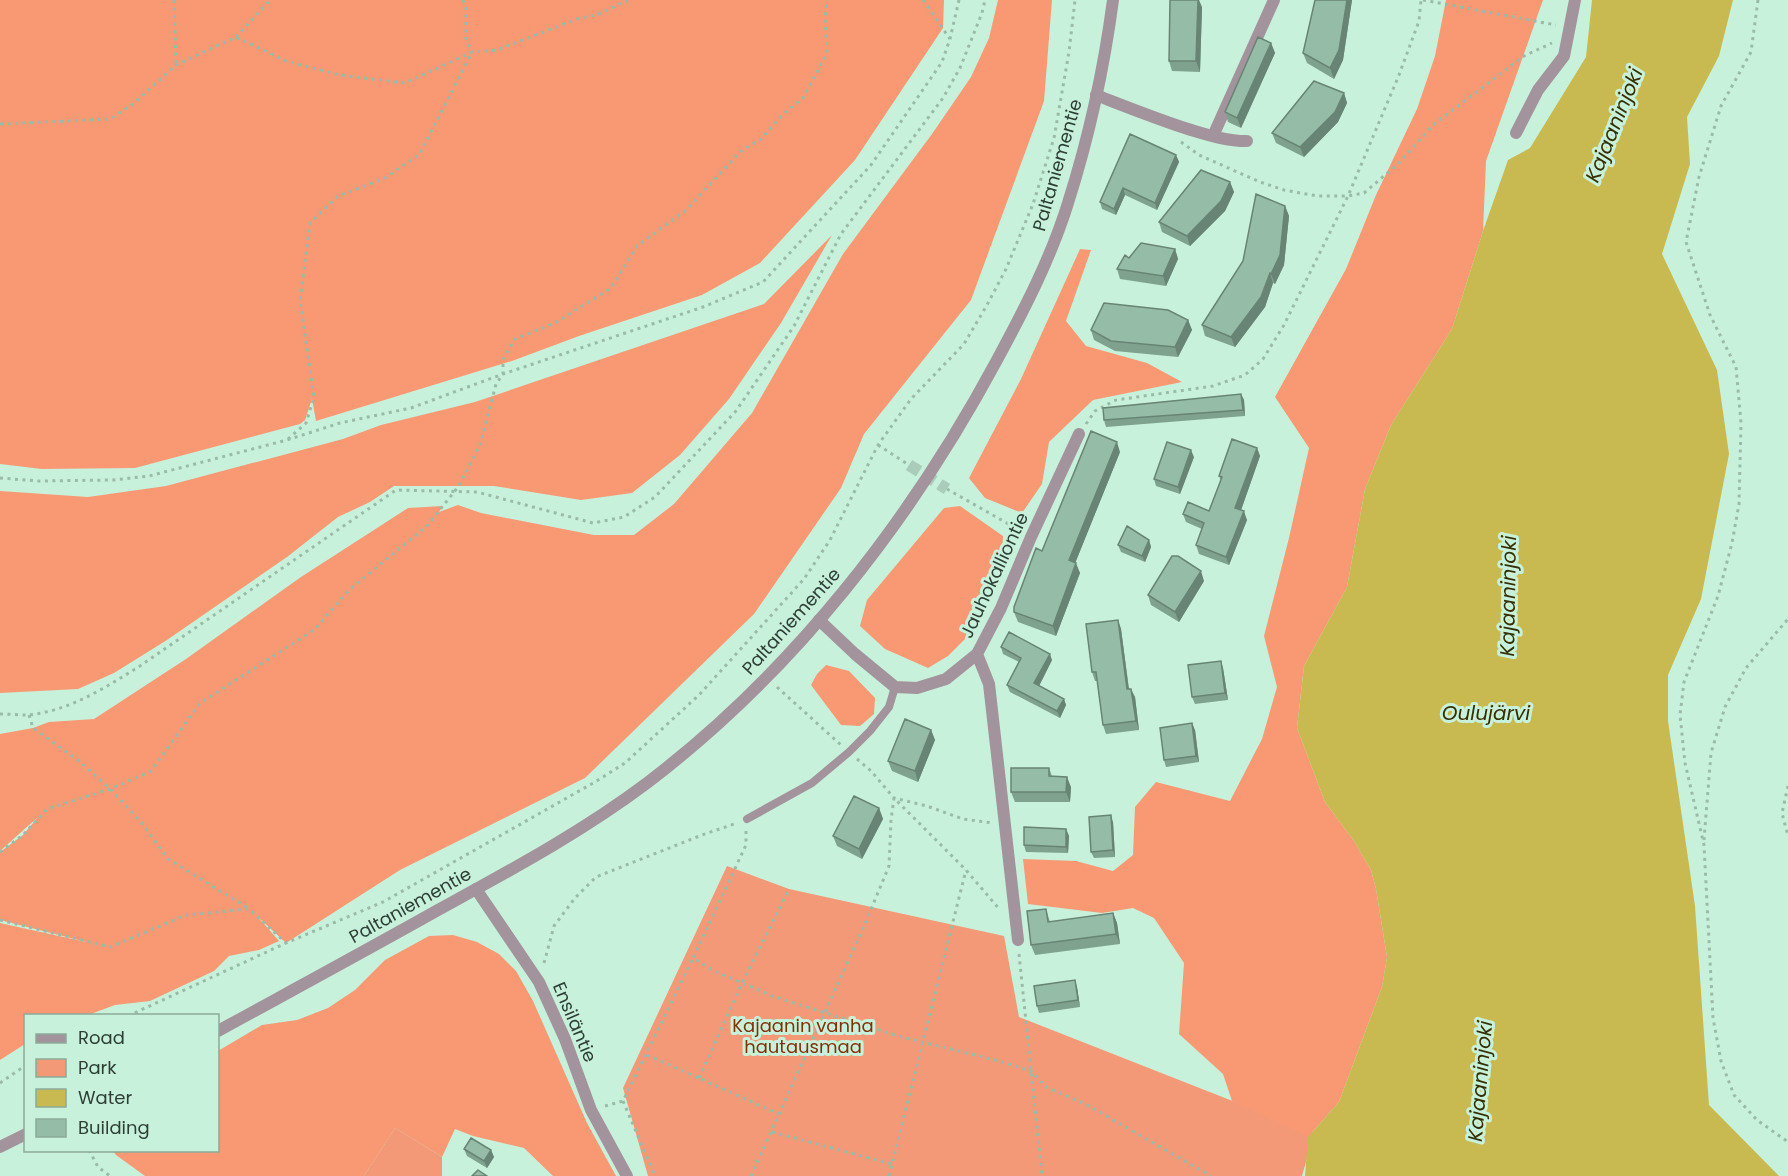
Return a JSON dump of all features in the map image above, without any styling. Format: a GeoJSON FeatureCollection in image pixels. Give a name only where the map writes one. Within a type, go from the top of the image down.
{"type":"FeatureCollection","features":[{"type":"Feature","properties":{"kind":"street","name":"Paltaniementie"},"geometry":{"type":"LineString","coordinates":[[219,1030],[564,840],[645,784],[708,734],[767,677],[819,620],[910,503],[979,394],[1022,314],[1067,206],[1083,151],[1096,95],[1113,0]]}},
{"type":"Feature","properties":{"kind":"street"},"geometry":{"type":"LineString","coordinates":[[1213,136],[1274,0]]}},
{"type":"Feature","properties":{"kind":"street"},"geometry":{"type":"LineString","coordinates":[[1516,133],[1538,90],[1563,57],[1575,0]]}},
{"type":"Feature","properties":{"kind":"street"},"geometry":{"type":"LineString","coordinates":[[1096,95],[1162,121],[1233,141],[1247,141]]}},
{"type":"Feature","properties":{"kind":"street","name":"Jauhokalliontie"},"geometry":{"type":"LineString","coordinates":[[895,687],[917,688],[946,679],[977,654],[1079,434]]}},
{"type":"Feature","properties":{"kind":"street"},"geometry":{"type":"LineString","coordinates":[[819,620],[895,687]]}},
{"type":"Feature","properties":{"kind":"street"},"geometry":{"type":"LineString","coordinates":[[977,654],[989,684],[1018,940]]}},
{"type":"Feature","properties":{"kind":"street","name":"Ensiläntie"},"geometry":{"type":"LineString","coordinates":[[476,890],[539,982],[565,1039],[591,1110],[627,1176]]}},
{"type":"Feature","properties":{"kind":"street"},"geometry":{"type":"LineString","coordinates":[[0,1148],[24,1135]]}},
{"type":"Feature","properties":{"kind":"lane"},"geometry":{"type":"LineString","coordinates":[[747,819],[812,783],[849,752],[889,707],[895,687]]}},
{"type":"Feature","properties":{"kind":"path"},"geometry":{"type":"LineString","coordinates":[[174,0],[176,65]]}},
{"type":"Feature","properties":{"kind":"path"},"geometry":{"type":"LineString","coordinates":[[0,124],[110,119],[133,104],[176,65],[236,37],[270,0]]}},
{"type":"Feature","properties":{"kind":"path"},"geometry":{"type":"LineString","coordinates":[[463,0],[466,8],[466,39],[472,52]]}},
{"type":"Feature","properties":{"kind":"path"},"geometry":{"type":"LineString","coordinates":[[236,37],[286,61],[339,75],[405,83],[472,52],[497,50],[577,19],[599,14],[628,0]]}},
{"type":"Feature","properties":{"kind":"path"},"geometry":{"type":"LineString","coordinates":[[0,852],[23,835],[46,809],[110,789],[151,771],[200,703],[314,630],[349,590],[427,526],[454,492],[480,445],[496,384],[503,374],[503,359],[515,339],[555,322],[611,288],[637,246],[686,210],[741,151],[761,139],[784,113],[803,98],[827,53],[825,16],[827,0]]}},
{"type":"Feature","properties":{"kind":"path"},"geometry":{"type":"LineString","coordinates":[[923,0],[950,39]]}},
{"type":"Feature","properties":{"kind":"path"},"geometry":{"type":"LineString","coordinates":[[0,478],[39,481],[113,480],[149,476],[287,440],[340,423],[411,408],[503,374],[703,307],[763,282],[871,165],[942,62],[950,39],[958,0]]}},
{"type":"Feature","properties":{"kind":"path"},"geometry":{"type":"LineString","coordinates":[[0,714],[29,715],[68,705],[105,688],[396,490],[477,492],[593,523],[624,517],[655,498],[736,411],[794,326],[841,234],[944,98],[960,68],[985,0]]}},
{"type":"Feature","properties":{"kind":"path"},"geometry":{"type":"LineString","coordinates":[[132,1014],[286,943],[383,902],[625,763],[699,694],[804,579],[830,540],[878,445],[910,399],[964,344],[987,305],[1006,269],[1033,204],[1054,138],[1069,52],[1075,0]]}},
{"type":"Feature","properties":{"kind":"path"},"geometry":{"type":"LineString","coordinates":[[1079,434],[1095,411],[1116,400],[1213,386],[1245,375],[1263,358],[1284,325],[1348,196],[1403,64],[1419,21],[1422,0],[1569,32]]}},
{"type":"Feature","properties":{"kind":"path"},"geometry":{"type":"LineString","coordinates":[[1704,845],[1685,763],[1680,716],[1684,682],[1718,596],[1732,543],[1739,504],[1741,423],[1737,367],[1710,315],[1686,242],[1699,177],[1721,106],[1752,52],[1758,0]]}},
{"type":"Feature","properties":{"kind":"path"},"geometry":{"type":"LineString","coordinates":[[1162,121],[1183,144],[1199,155],[1260,182],[1284,190],[1317,196],[1348,196],[1364,193],[1398,164],[1434,124],[1524,56],[1569,32]]}},
{"type":"Feature","properties":{"kind":"path"},"geometry":{"type":"LineString","coordinates":[[287,440],[306,423],[314,397],[300,300],[310,223],[338,196],[384,179],[419,155],[472,52]]}},
{"type":"Feature","properties":{"kind":"path"},"geometry":{"type":"LineString","coordinates":[[878,445],[909,465]]}},
{"type":"Feature","properties":{"kind":"path"},"geometry":{"type":"LineString","coordinates":[[947,489],[1031,537]]}},
{"type":"Feature","properties":{"kind":"path"},"geometry":{"type":"LineString","coordinates":[[1788,619],[1746,668],[1725,707],[1711,753],[1704,845],[1713,1018],[1721,1061],[1734,1095],[1756,1120],[1788,1142]]}},
{"type":"Feature","properties":{"kind":"path"},"geometry":{"type":"LineString","coordinates":[[767,677],[871,771],[894,798],[966,870],[1005,916]]}},
{"type":"Feature","properties":{"kind":"path"},"geometry":{"type":"LineString","coordinates":[[29,715],[33,728],[79,761],[110,789],[141,822],[168,859],[249,909],[286,943]]}},
{"type":"Feature","properties":{"kind":"path"},"geometry":{"type":"LineString","coordinates":[[1788,786],[1782,813],[1788,836]]}},
{"type":"Feature","properties":{"kind":"path"},"geometry":{"type":"LineString","coordinates":[[894,798],[927,806],[963,819],[1006,825]]}},
{"type":"Feature","properties":{"kind":"path"},"geometry":{"type":"LineString","coordinates":[[751,1176],[889,867],[894,798]]}},
{"type":"Feature","properties":{"kind":"path"},"geometry":{"type":"LineString","coordinates":[[539,982],[554,926],[574,898],[596,877],[747,819],[746,845],[623,1101],[591,1110]]}},
{"type":"Feature","properties":{"kind":"path"},"geometry":{"type":"LineString","coordinates":[[889,1176],[966,870]]}},
{"type":"Feature","properties":{"kind":"path"},"geometry":{"type":"LineString","coordinates":[[699,1078],[742,983],[789,889]]}},
{"type":"Feature","properties":{"kind":"path"},"geometry":{"type":"LineString","coordinates":[[0,920],[110,947],[186,915],[249,909]]}},
{"type":"Feature","properties":{"kind":"path"},"geometry":{"type":"LineString","coordinates":[[1018,940],[1042,1176]]}},
{"type":"Feature","properties":{"kind":"path"},"geometry":{"type":"LineString","coordinates":[[693,958],[714,971],[775,997],[922,1042],[1031,1071],[1046,1088],[1087,1105],[1211,1176]]}},
{"type":"Feature","properties":{"kind":"path"},"geometry":{"type":"LineString","coordinates":[[646,1055],[779,1114]]}},
{"type":"Feature","properties":{"kind":"path"},"geometry":{"type":"LineString","coordinates":[[0,1083],[24,1066]]}},
{"type":"Feature","properties":{"kind":"path"},"geometry":{"type":"LineString","coordinates":[[623,1101],[655,1176]]}},
{"type":"Feature","properties":{"kind":"path"},"geometry":{"type":"LineString","coordinates":[[772,1132],[892,1164]]}},
{"type":"Feature","properties":{"kind":"path"},"geometry":{"type":"LineString","coordinates":[[90,1152],[98,1167],[110,1176]]}},
{"type":"Feature","properties":{"kind":"green space","name":"Kajaanin vanha hautausmaa"},"geometry":{"type":"Polygon","coordinates":[[[727,866],[789,889],[1004,936],[1019,1017],[1314,1133],[1302,1176],[648,1176],[623,1088],[727,866]]]}},
{"type":"Feature","properties":{"kind":"green space"},"geometry":{"type":"Polygon","coordinates":[[[395,1128],[442,1157],[442,1176],[364,1176],[395,1128]]]}},
{"type":"Feature","properties":{"kind":"shaded area"},"geometry":{"type":"Polygon","coordinates":[[[0,0],[944,0],[943,28],[855,160],[760,263],[702,295],[512,361],[316,421],[312,399],[305,420],[300,424],[135,468],[42,469],[0,464],[0,0]]]}},
{"type":"Feature","properties":{"kind":"shaded area"},"geometry":{"type":"Polygon","coordinates":[[[998,0],[1052,0],[1044,101],[971,300],[864,434],[841,488],[754,614],[585,778],[400,870],[286,943],[258,917],[279,941],[259,950],[229,956],[214,971],[150,1001],[115,1005],[91,1014],[24,1014],[24,1045],[0,1060],[0,923],[86,942],[0,920],[0,852],[23,835],[38,817],[0,851],[0,734],[33,728],[49,722],[94,719],[186,659],[301,577],[408,508],[443,506],[439,512],[458,505],[481,513],[594,535],[634,535],[674,504],[752,413],[843,254],[971,77],[989,38],[998,0]]]}},
{"type":"Feature","properties":{"kind":"shaded area"},"geometry":{"type":"Polygon","coordinates":[[[1446,0],[1543,0],[1486,161],[1483,231],[1452,329],[1391,425],[1365,489],[1347,587],[1304,666],[1297,728],[1325,802],[1354,841],[1371,870],[1387,957],[1382,987],[1339,1102],[1308,1137],[1232,1101],[1223,1074],[1179,1034],[1184,963],[1154,918],[1133,908],[1102,913],[1028,904],[1023,859],[1076,861],[1113,871],[1133,855],[1135,807],[1156,782],[1230,801],[1262,739],[1277,687],[1264,636],[1309,448],[1275,397],[1346,269],[1376,195],[1417,109],[1435,56],[1446,0]]]}},
{"type":"Feature","properties":{"kind":"shaded area"},"geometry":{"type":"Polygon","coordinates":[[[832,235],[781,323],[729,399],[680,455],[632,493],[581,500],[494,486],[394,486],[370,502],[338,517],[287,557],[167,640],[114,673],[78,689],[0,693],[0,491],[88,497],[166,486],[343,439],[381,425],[475,402],[764,304],[832,235]]]}},
{"type":"Feature","properties":{"kind":"shaded area"},"geometry":{"type":"Polygon","coordinates":[[[1080,249],[1091,250],[1066,321],[1086,346],[1147,363],[1182,382],[1093,400],[1049,442],[1042,484],[1022,513],[985,498],[969,478],[1021,379],[1080,249]]]}},
{"type":"Feature","properties":{"kind":"shaded area"},"geometry":{"type":"Polygon","coordinates":[[[960,506],[1003,536],[1002,559],[965,639],[948,656],[928,668],[885,649],[860,626],[867,600],[944,508],[960,506]]]}},
{"type":"Feature","properties":{"kind":"shaded area"},"geometry":{"type":"Polygon","coordinates":[[[826,665],[849,671],[875,698],[874,714],[860,726],[841,725],[811,685],[826,665]]]}},
{"type":"Feature","properties":{"kind":"shaded area"},"geometry":{"type":"Polygon","coordinates":[[[453,935],[477,942],[499,954],[516,971],[533,1001],[587,1123],[616,1176],[553,1176],[524,1148],[473,1136],[455,1129],[442,1157],[395,1128],[364,1176],[145,1176],[114,1152],[219,1152],[219,1050],[262,1025],[297,1020],[328,1008],[355,990],[385,960],[429,936],[453,935]]]}},
{"type":"Feature","properties":{"kind":"water","name":"Oulujärvi"},"geometry":{"type":"Polygon","coordinates":[[[1592,0],[1733,0],[1719,56],[1687,117],[1690,164],[1662,254],[1717,370],[1729,454],[1701,599],[1668,675],[1668,721],[1695,906],[1709,1105],[1779,1176],[1305,1176],[1308,1137],[1339,1102],[1382,987],[1387,957],[1371,870],[1354,841],[1325,802],[1297,728],[1304,666],[1347,587],[1365,489],[1391,425],[1452,329],[1508,160],[1530,148],[1586,57],[1592,0]]]}},
{"type":"Feature","properties":{"kind":"building"},"geometry":{"type":"Polygon","coordinates":[[[1170,0],[1198,0],[1196,61],[1169,61],[1170,0]]]}},
{"type":"Feature","properties":{"kind":"building"},"geometry":{"type":"Polygon","coordinates":[[[1315,0],[1347,0],[1339,50],[1330,68],[1303,53],[1315,0]]]}},
{"type":"Feature","properties":{"kind":"building"},"geometry":{"type":"Polygon","coordinates":[[[1258,37],[1271,43],[1237,118],[1225,112],[1258,37]]]}},
{"type":"Feature","properties":{"kind":"building"},"geometry":{"type":"Polygon","coordinates":[[[1314,81],[1344,93],[1335,112],[1300,147],[1272,133],[1314,81]]]}},
{"type":"Feature","properties":{"kind":"building"},"geometry":{"type":"Polygon","coordinates":[[[1130,134],[1176,155],[1155,203],[1123,188],[1114,209],[1100,202],[1130,134]]]}},
{"type":"Feature","properties":{"kind":"building"},"geometry":{"type":"Polygon","coordinates":[[[1201,170],[1230,182],[1221,201],[1187,236],[1159,222],[1201,170]]]}},
{"type":"Feature","properties":{"kind":"building"},"geometry":{"type":"Polygon","coordinates":[[[1256,194],[1285,206],[1280,255],[1261,297],[1231,337],[1202,325],[1243,261],[1256,194]]]}},
{"type":"Feature","properties":{"kind":"building"},"geometry":{"type":"Polygon","coordinates":[[[1141,243],[1175,249],[1163,276],[1117,269],[1125,255],[1129,258],[1141,243]]]}},
{"type":"Feature","properties":{"kind":"building"},"geometry":{"type":"Polygon","coordinates":[[[1104,303],[1168,310],[1188,320],[1175,347],[1111,341],[1091,330],[1104,303]]]}},
{"type":"Feature","properties":{"kind":"building"},"geometry":{"type":"Polygon","coordinates":[[[1241,394],[1243,410],[1104,420],[1103,408],[1241,394]]]}},
{"type":"Feature","properties":{"kind":"building"},"geometry":{"type":"Polygon","coordinates":[[[1091,431],[1117,442],[1069,560],[1076,563],[1053,626],[1014,612],[1014,607],[1036,548],[1042,551],[1091,431]]]}},
{"type":"Feature","properties":{"kind":"building"},"geometry":{"type":"Polygon","coordinates":[[[1232,439],[1257,448],[1235,508],[1244,511],[1226,557],[1196,545],[1204,523],[1183,514],[1188,502],[1209,511],[1222,477],[1219,476],[1232,439]]]}},
{"type":"Feature","properties":{"kind":"building"},"geometry":{"type":"Polygon","coordinates":[[[1167,442],[1191,450],[1178,487],[1154,479],[1167,442]]]}},
{"type":"Feature","properties":{"kind":"building"},"geometry":{"type":"Polygon","coordinates":[[[1127,526],[1149,540],[1142,556],[1118,545],[1127,526]]]}},
{"type":"Feature","properties":{"kind":"building"},"geometry":{"type":"Polygon","coordinates":[[[1172,556],[1178,556],[1201,571],[1175,612],[1148,595],[1172,556]]]}},
{"type":"Feature","properties":{"kind":"building"},"geometry":{"type":"Polygon","coordinates":[[[1118,620],[1127,689],[1131,689],[1136,721],[1103,725],[1096,672],[1092,672],[1086,624],[1118,620]]]}},
{"type":"Feature","properties":{"kind":"building"},"geometry":{"type":"Polygon","coordinates":[[[1009,632],[1050,654],[1034,683],[1064,699],[1057,711],[1007,685],[1021,658],[1001,647],[1009,632]]]}},
{"type":"Feature","properties":{"kind":"building"},"geometry":{"type":"Polygon","coordinates":[[[1221,661],[1225,693],[1192,697],[1188,665],[1221,661]]]}},
{"type":"Feature","properties":{"kind":"building"},"geometry":{"type":"Polygon","coordinates":[[[905,719],[931,730],[915,771],[888,761],[905,719]]]}},
{"type":"Feature","properties":{"kind":"building"},"geometry":{"type":"Polygon","coordinates":[[[1192,723],[1196,756],[1164,760],[1160,728],[1192,723]]]}},
{"type":"Feature","properties":{"kind":"building"},"geometry":{"type":"Polygon","coordinates":[[[1011,768],[1049,768],[1049,776],[1067,777],[1066,792],[1011,792],[1011,768]]]}},
{"type":"Feature","properties":{"kind":"building"},"geometry":{"type":"Polygon","coordinates":[[[854,796],[879,808],[859,849],[833,836],[854,796]]]}},
{"type":"Feature","properties":{"kind":"building"},"geometry":{"type":"Polygon","coordinates":[[[1111,815],[1113,850],[1091,852],[1089,817],[1111,815]]]}},
{"type":"Feature","properties":{"kind":"building"},"geometry":{"type":"Polygon","coordinates":[[[1024,827],[1066,829],[1066,847],[1024,845],[1024,827]]]}},
{"type":"Feature","properties":{"kind":"building"},"geometry":{"type":"Polygon","coordinates":[[[1046,909],[1048,922],[1113,913],[1116,934],[1031,945],[1027,911],[1046,909]]]}},
{"type":"Feature","properties":{"kind":"building"},"geometry":{"type":"Polygon","coordinates":[[[1075,980],[1078,1000],[1037,1006],[1034,986],[1075,980]]]}},
{"type":"Feature","properties":{"kind":"building"},"geometry":{"type":"Polygon","coordinates":[[[471,1138],[491,1150],[484,1161],[464,1149],[471,1138]]]}},
{"type":"Feature","properties":{"kind":"building"},"geometry":{"type":"Polygon","coordinates":[[[478,1170],[487,1176],[472,1176],[478,1170]]]}},
{"type":"Feature","properties":{"kind":"tunnel"},"geometry":{"type":"LineString","coordinates":[[909,465],[947,489]]}},
{"type":"Feature","properties":{"kind":"water label","name":"Kajaaninjoki"},"geometry":{"type":"Point","coordinates":[1614,125]}},
{"type":"Feature","properties":{"kind":"water label","name":"Kajaaninjoki"},"geometry":{"type":"Point","coordinates":[1508,596]}},
{"type":"Feature","properties":{"kind":"water label","name":"Kajaaninjoki"},"geometry":{"type":"Point","coordinates":[1480,1081]}}]}
